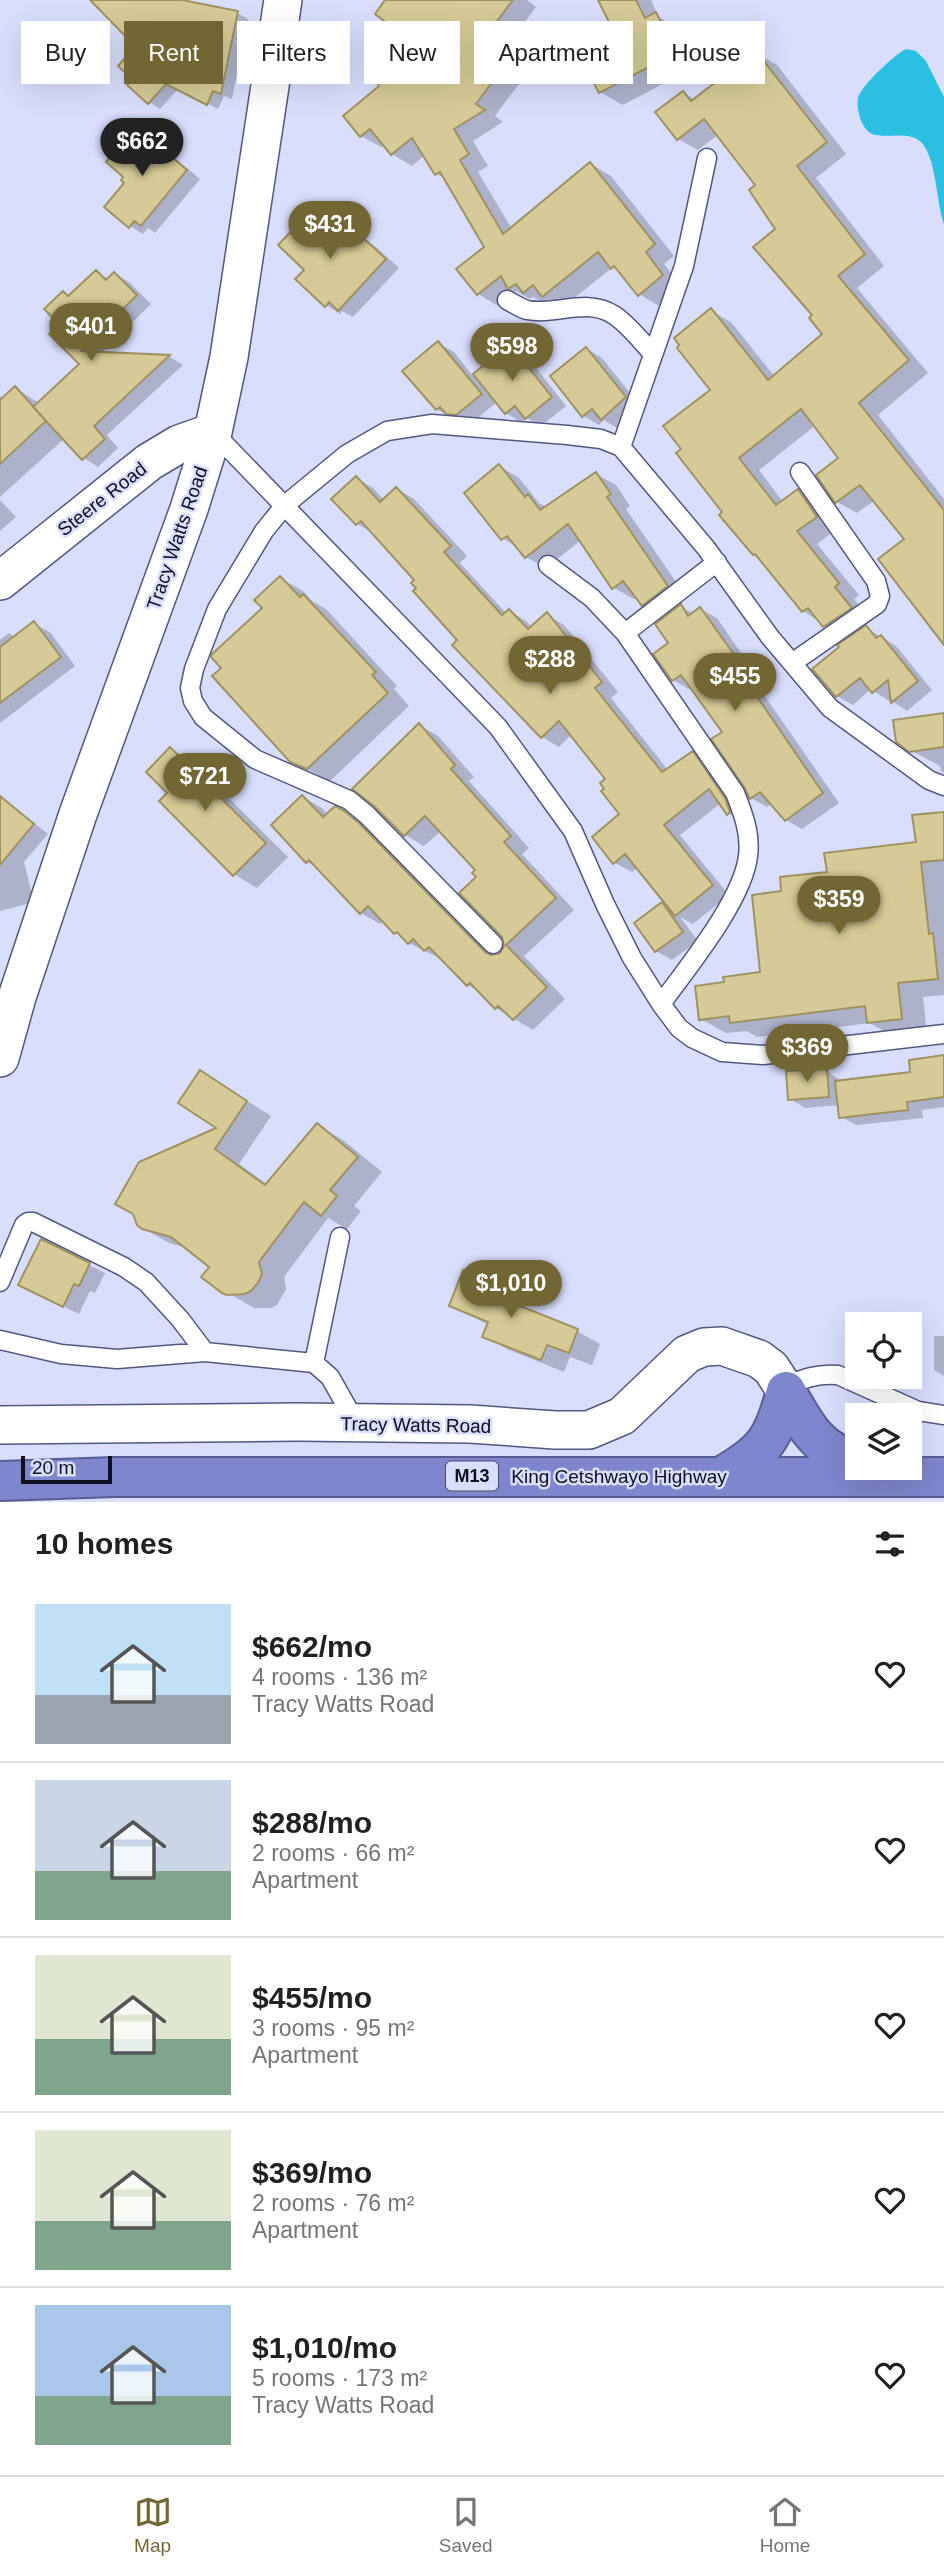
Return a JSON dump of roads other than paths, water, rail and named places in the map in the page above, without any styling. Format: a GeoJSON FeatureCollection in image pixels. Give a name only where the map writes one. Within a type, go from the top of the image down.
{"type":"FeatureCollection","features":[{"type":"Feature","properties":{"kind":"highway"},"geometry":{"type":"LineString","coordinates":[[785,1389],[810,1433],[819,1443],[845,1457]]}},
{"type":"Feature","properties":{"kind":"highway"},"geometry":{"type":"LineString","coordinates":[[722,1476],[747,1462],[769,1438],[780,1416],[785,1389]]}},
{"type":"Feature","properties":{"kind":"highway"},"geometry":{"type":"LineString","coordinates":[[922,1473],[941,1477]]}},
{"type":"Feature","properties":{"kind":"highway","name":"King Cetshwayo Highway"},"geometry":{"type":"LineString","coordinates":[[0,1481],[115,1477],[941,1477]]}},
{"type":"Feature","properties":{"kind":"street","name":"Tracy Watts Road"},"geometry":{"type":"LineString","coordinates":[[0,1058],[17,997],[78,814],[189,509],[213,432],[229,357],[283,0]]}},
{"type":"Feature","properties":{"kind":"street","name":"Steere Road"},"geometry":{"type":"LineString","coordinates":[[0,581],[149,462],[179,444],[213,432]]}},
{"type":"Feature","properties":{"kind":"street","name":"Tracy Watts Road"},"geometry":{"type":"LineString","coordinates":[[0,1425],[356,1423],[470,1424],[589,1430],[622,1416],[687,1354],[704,1347],[722,1346],[759,1359],[771,1368],[785,1389]]}},
{"type":"Feature","properties":{"kind":"lane"},"geometry":{"type":"LineString","coordinates":[[621,447],[684,266],[706,158]]}},
{"type":"Feature","properties":{"kind":"lane"},"geometry":{"type":"LineString","coordinates":[[507,300],[526,310],[581,306],[596,308],[613,315],[653,354]]}},
{"type":"Feature","properties":{"kind":"lane"},"geometry":{"type":"LineString","coordinates":[[493,944],[368,815],[341,796],[255,759],[203,717],[193,701],[190,688],[194,669],[217,609],[264,531],[285,505],[347,454],[387,431],[432,424],[601,439],[621,447],[716,562],[770,637],[830,708],[929,780],[944,786]]}},
{"type":"Feature","properties":{"kind":"lane"},"geometry":{"type":"LineString","coordinates":[[213,432],[498,727],[573,831],[614,922],[661,1004],[678,1028],[722,1052],[763,1055],[944,1034]]}},
{"type":"Feature","properties":{"kind":"lane"},"geometry":{"type":"LineString","coordinates":[[792,663],[877,604],[880,596],[876,582],[800,472]]}},
{"type":"Feature","properties":{"kind":"lane"},"geometry":{"type":"LineString","coordinates":[[625,632],[716,562]]}},
{"type":"Feature","properties":{"kind":"lane"},"geometry":{"type":"LineString","coordinates":[[548,565],[593,598],[625,632],[735,793],[745,817],[748,857],[732,899],[715,928],[661,1004]]}},
{"type":"Feature","properties":{"kind":"lane"},"geometry":{"type":"LineString","coordinates":[[0,1283],[24,1225],[28,1222],[39,1224],[124,1267],[146,1282],[180,1319],[205,1352]]}},
{"type":"Feature","properties":{"kind":"lane"},"geometry":{"type":"LineString","coordinates":[[314,1363],[340,1237]]}},
{"type":"Feature","properties":{"kind":"lane"},"geometry":{"type":"LineString","coordinates":[[0,1340],[61,1354],[117,1359],[205,1352],[314,1363],[330,1377],[356,1423]]}},
{"type":"Feature","properties":{"kind":"lane"},"geometry":{"type":"LineString","coordinates":[[785,1389],[804,1378],[824,1374],[838,1375],[918,1411],[944,1415]]}},
{"type":"Feature","properties":{"kind":"water"},"geometry":{"type":"Polygon","coordinates":[[[906,49],[916,51],[926,61],[944,97],[944,224],[930,159],[921,142],[909,136],[880,136],[869,132],[858,112],[858,98],[865,86],[906,49]]]}}]}
